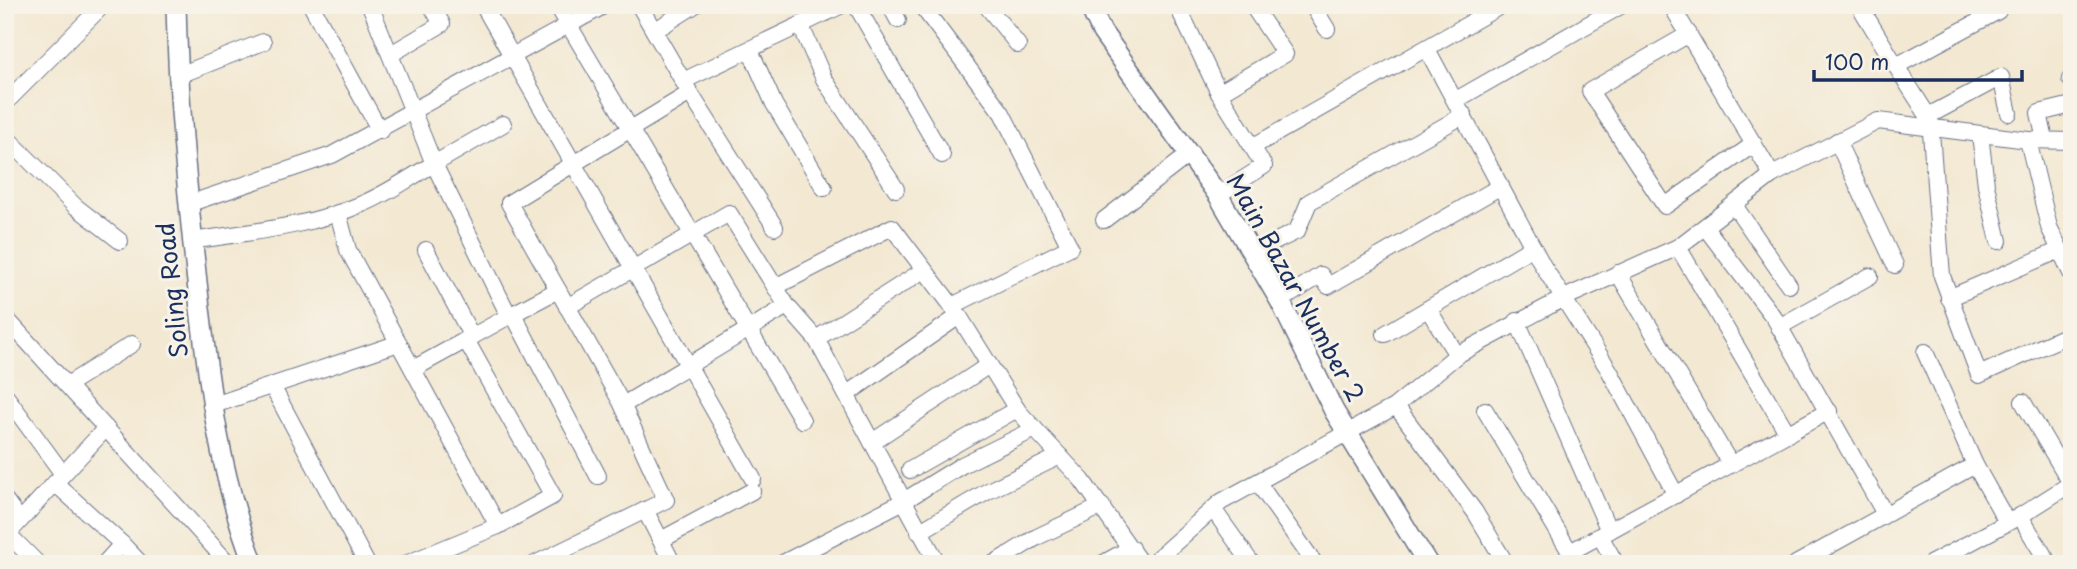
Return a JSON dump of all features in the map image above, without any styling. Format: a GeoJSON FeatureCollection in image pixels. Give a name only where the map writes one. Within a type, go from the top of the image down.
{"type":"FeatureCollection","features":[{"type":"Feature","properties":{"kind":"street"},"geometry":{"type":"LineString","coordinates":[[5,103],[103,5]]}},
{"type":"Feature","properties":{"kind":"street","name":"Soling Road"},"geometry":{"type":"LineString","coordinates":[[176,5],[177,76],[188,204],[211,406],[240,530],[254,564]]}},
{"type":"Feature","properties":{"kind":"street"},"geometry":{"type":"LineString","coordinates":[[311,5],[380,131]]}},
{"type":"Feature","properties":{"kind":"street"},"geometry":{"type":"LineString","coordinates":[[370,5],[434,164],[598,476]]}},
{"type":"Feature","properties":{"kind":"street"},"geometry":{"type":"LineString","coordinates":[[391,54],[442,24],[431,5]]}},
{"type":"Feature","properties":{"kind":"street"},"geometry":{"type":"LineString","coordinates":[[483,5],[576,163],[689,365],[752,485],[661,540]]}},
{"type":"Feature","properties":{"kind":"street"},"geometry":{"type":"LineString","coordinates":[[557,5],[802,420]]}},
{"type":"Feature","properties":{"kind":"street"},"geometry":{"type":"LineString","coordinates":[[188,204],[331,155],[380,131],[605,5]]}},
{"type":"Feature","properties":{"kind":"street"},"geometry":{"type":"LineString","coordinates":[[639,5],[775,227]]}},
{"type":"Feature","properties":{"kind":"street"},"geometry":{"type":"LineString","coordinates":[[654,31],[695,5]]}},
{"type":"Feature","properties":{"kind":"street"},"geometry":{"type":"LineString","coordinates":[[535,564],[560,558],[666,500],[623,405],[509,204],[631,129],[687,87],[750,50],[842,5]]}},
{"type":"Feature","properties":{"kind":"street"},"geometry":{"type":"LineString","coordinates":[[856,5],[942,155]]}},
{"type":"Feature","properties":{"kind":"street"},"geometry":{"type":"LineString","coordinates":[[890,5],[898,20]]}},
{"type":"Feature","properties":{"kind":"street"},"geometry":{"type":"LineString","coordinates":[[847,394],[956,311],[1070,247],[1002,113],[921,5]]}},
{"type":"Feature","properties":{"kind":"street"},"geometry":{"type":"LineString","coordinates":[[986,5],[1018,45]]}},
{"type":"Feature","properties":{"kind":"street","name":"Main Bazar Number 2"},"geometry":{"type":"LineString","coordinates":[[1089,5],[1102,32],[1191,153],[1218,195],[1280,301],[1349,435],[1428,564]]}},
{"type":"Feature","properties":{"kind":"street"},"geometry":{"type":"LineString","coordinates":[[1177,5],[1219,93],[1264,166],[1218,195]]}},
{"type":"Feature","properties":{"kind":"street"},"geometry":{"type":"LineString","coordinates":[[1219,93],[1285,54],[1252,5]]}},
{"type":"Feature","properties":{"kind":"street"},"geometry":{"type":"LineString","coordinates":[[1312,5],[1328,29]]}},
{"type":"Feature","properties":{"kind":"street"},"geometry":{"type":"LineString","coordinates":[[1252,147],[1502,5]]}},
{"type":"Feature","properties":{"kind":"street"},"geometry":{"type":"LineString","coordinates":[[1456,100],[1622,5]]}},
{"type":"Feature","properties":{"kind":"street"},"geometry":{"type":"LineString","coordinates":[[1671,5],[1772,175]]}},
{"type":"Feature","properties":{"kind":"street"},"geometry":{"type":"LineString","coordinates":[[1860,5],[1930,122],[1942,276],[1979,375],[2072,333]]}},
{"type":"Feature","properties":{"kind":"street"},"geometry":{"type":"LineString","coordinates":[[1896,66],[1998,11],[1995,5]]}},
{"type":"Feature","properties":{"kind":"street"},"geometry":{"type":"LineString","coordinates":[[801,26],[824,79],[896,189]]}},
{"type":"Feature","properties":{"kind":"street"},"geometry":{"type":"LineString","coordinates":[[1689,34],[1590,91],[1665,206],[1754,144]]}},
{"type":"Feature","properties":{"kind":"street"},"geometry":{"type":"LineString","coordinates":[[177,76],[263,42]]}},
{"type":"Feature","properties":{"kind":"street"},"geometry":{"type":"LineString","coordinates":[[1427,49],[1533,247],[1609,370],[1676,495]]}},
{"type":"Feature","properties":{"kind":"street"},"geometry":{"type":"LineString","coordinates":[[750,50],[774,104],[824,188]]}},
{"type":"Feature","properties":{"kind":"street"},"geometry":{"type":"LineString","coordinates":[[1930,122],[2001,77],[2009,113]]}},
{"type":"Feature","properties":{"kind":"street"},"geometry":{"type":"LineString","coordinates":[[2072,105],[2039,113],[2036,140],[2049,227],[2072,275]]}},
{"type":"Feature","properties":{"kind":"street"},"geometry":{"type":"LineString","coordinates":[[1252,253],[1297,231],[1309,202],[1464,116]]}},
{"type":"Feature","properties":{"kind":"street"},"geometry":{"type":"LineString","coordinates":[[1151,564],[1213,509],[1349,435],[1395,406],[1457,355],[1564,298],[1678,247],[1772,175],[1878,121],[1930,122],[1980,134],[2072,141]]}},
{"type":"Feature","properties":{"kind":"street"},"geometry":{"type":"LineString","coordinates":[[192,241],[284,228],[365,204],[503,124]]}},
{"type":"Feature","properties":{"kind":"street"},"geometry":{"type":"LineString","coordinates":[[1980,134],[1986,185],[1999,240]]}},
{"type":"Feature","properties":{"kind":"street"},"geometry":{"type":"LineString","coordinates":[[5,136],[75,206],[120,241]]}},
{"type":"Feature","properties":{"kind":"street"},"geometry":{"type":"LineString","coordinates":[[1837,141],[1895,265]]}},
{"type":"Feature","properties":{"kind":"street"},"geometry":{"type":"LineString","coordinates":[[1104,219],[1191,153]]}},
{"type":"Feature","properties":{"kind":"street"},"geometry":{"type":"LineString","coordinates":[[1280,301],[1321,275],[1328,286],[1501,186]]}},
{"type":"Feature","properties":{"kind":"street"},"geometry":{"type":"LineString","coordinates":[[1734,205],[1789,285]]}},
{"type":"Feature","properties":{"kind":"street"},"geometry":{"type":"LineString","coordinates":[[567,307],[729,213],[787,306],[816,339],[934,562]]}},
{"type":"Feature","properties":{"kind":"street"},"geometry":{"type":"LineString","coordinates":[[338,214],[348,250],[498,526]]}},
{"type":"Feature","properties":{"kind":"street"},"geometry":{"type":"LineString","coordinates":[[775,287],[892,227],[956,311],[1017,408],[1102,506],[1141,564]]}},
{"type":"Feature","properties":{"kind":"street"},"geometry":{"type":"LineString","coordinates":[[1705,227],[1779,327],[1885,514]]}},
{"type":"Feature","properties":{"kind":"street"},"geometry":{"type":"LineString","coordinates":[[1385,334],[1533,247]]}},
{"type":"Feature","properties":{"kind":"street"},"geometry":{"type":"LineString","coordinates":[[1678,247],[1788,434]]}},
{"type":"Feature","properties":{"kind":"street"},"geometry":{"type":"LineString","coordinates":[[406,564],[498,526],[554,496],[469,339],[426,250]]}},
{"type":"Feature","properties":{"kind":"street"},"geometry":{"type":"LineString","coordinates":[[1950,298],[2060,250]]}},
{"type":"Feature","properties":{"kind":"street"},"geometry":{"type":"LineString","coordinates":[[816,339],[924,270]]}},
{"type":"Feature","properties":{"kind":"street"},"geometry":{"type":"LineString","coordinates":[[1618,273],[1731,465]]}},
{"type":"Feature","properties":{"kind":"street"},"geometry":{"type":"LineString","coordinates":[[1779,327],[1870,275]]}},
{"type":"Feature","properties":{"kind":"street"},"geometry":{"type":"LineString","coordinates":[[413,369],[558,290]]}},
{"type":"Feature","properties":{"kind":"street"},"geometry":{"type":"LineString","coordinates":[[623,405],[787,306]]}},
{"type":"Feature","properties":{"kind":"street"},"geometry":{"type":"LineString","coordinates":[[1428,309],[1457,355]]}},
{"type":"Feature","properties":{"kind":"street"},"geometry":{"type":"LineString","coordinates":[[5,317],[229,564]]}},
{"type":"Feature","properties":{"kind":"street"},"geometry":{"type":"LineString","coordinates":[[1517,321],[1616,564]]}},
{"type":"Feature","properties":{"kind":"street"},"geometry":{"type":"LineString","coordinates":[[211,406],[399,343]]}},
{"type":"Feature","properties":{"kind":"street"},"geometry":{"type":"LineString","coordinates":[[67,385],[132,344]]}},
{"type":"Feature","properties":{"kind":"street"},"geometry":{"type":"LineString","coordinates":[[1925,352],[1975,465],[2043,562]]}},
{"type":"Feature","properties":{"kind":"street"},"geometry":{"type":"LineString","coordinates":[[872,442],[989,365]]}},
{"type":"Feature","properties":{"kind":"street"},"geometry":{"type":"LineString","coordinates":[[272,386],[367,564]]}},
{"type":"Feature","properties":{"kind":"street"},"geometry":{"type":"LineString","coordinates":[[5,395],[59,479],[141,564]]}},
{"type":"Feature","properties":{"kind":"street"},"geometry":{"type":"LineString","coordinates":[[1930,564],[2072,484],[2023,402]]}},
{"type":"Feature","properties":{"kind":"street"},"geometry":{"type":"LineString","coordinates":[[1395,406],[1475,512],[1506,564]]}},
{"type":"Feature","properties":{"kind":"street"},"geometry":{"type":"LineString","coordinates":[[910,470],[1017,408]]}},
{"type":"Feature","properties":{"kind":"street"},"geometry":{"type":"LineString","coordinates":[[1485,410],[1570,552],[1829,411]]}},
{"type":"Feature","properties":{"kind":"street"},"geometry":{"type":"LineString","coordinates":[[38,564],[7,535],[106,428]]}},
{"type":"Feature","properties":{"kind":"street"},"geometry":{"type":"LineString","coordinates":[[781,564],[902,502],[961,465],[1035,429]]}},
{"type":"Feature","properties":{"kind":"street"},"geometry":{"type":"LineString","coordinates":[[919,532],[988,491],[1060,456]]}},
{"type":"Feature","properties":{"kind":"street"},"geometry":{"type":"LineString","coordinates":[[1796,564],[1975,465]]}},
{"type":"Feature","properties":{"kind":"street"},"geometry":{"type":"LineString","coordinates":[[1258,483],[1315,564]]}},
{"type":"Feature","properties":{"kind":"street"},"geometry":{"type":"LineString","coordinates":[[5,500],[20,520]]}},
{"type":"Feature","properties":{"kind":"street"},"geometry":{"type":"LineString","coordinates":[[993,564],[1037,537],[1102,506]]}},
{"type":"Feature","properties":{"kind":"street"},"geometry":{"type":"LineString","coordinates":[[1213,509],[1252,564]]}},
{"type":"Feature","properties":{"kind":"street"},"geometry":{"type":"LineString","coordinates":[[645,510],[673,564]]}},
{"type":"Feature","properties":{"kind":"street"},"geometry":{"type":"LineString","coordinates":[[104,564],[121,544]]}},
{"type":"Feature","properties":{"kind":"street"},"geometry":{"type":"LineString","coordinates":[[1102,564],[1131,548]]}}]}
